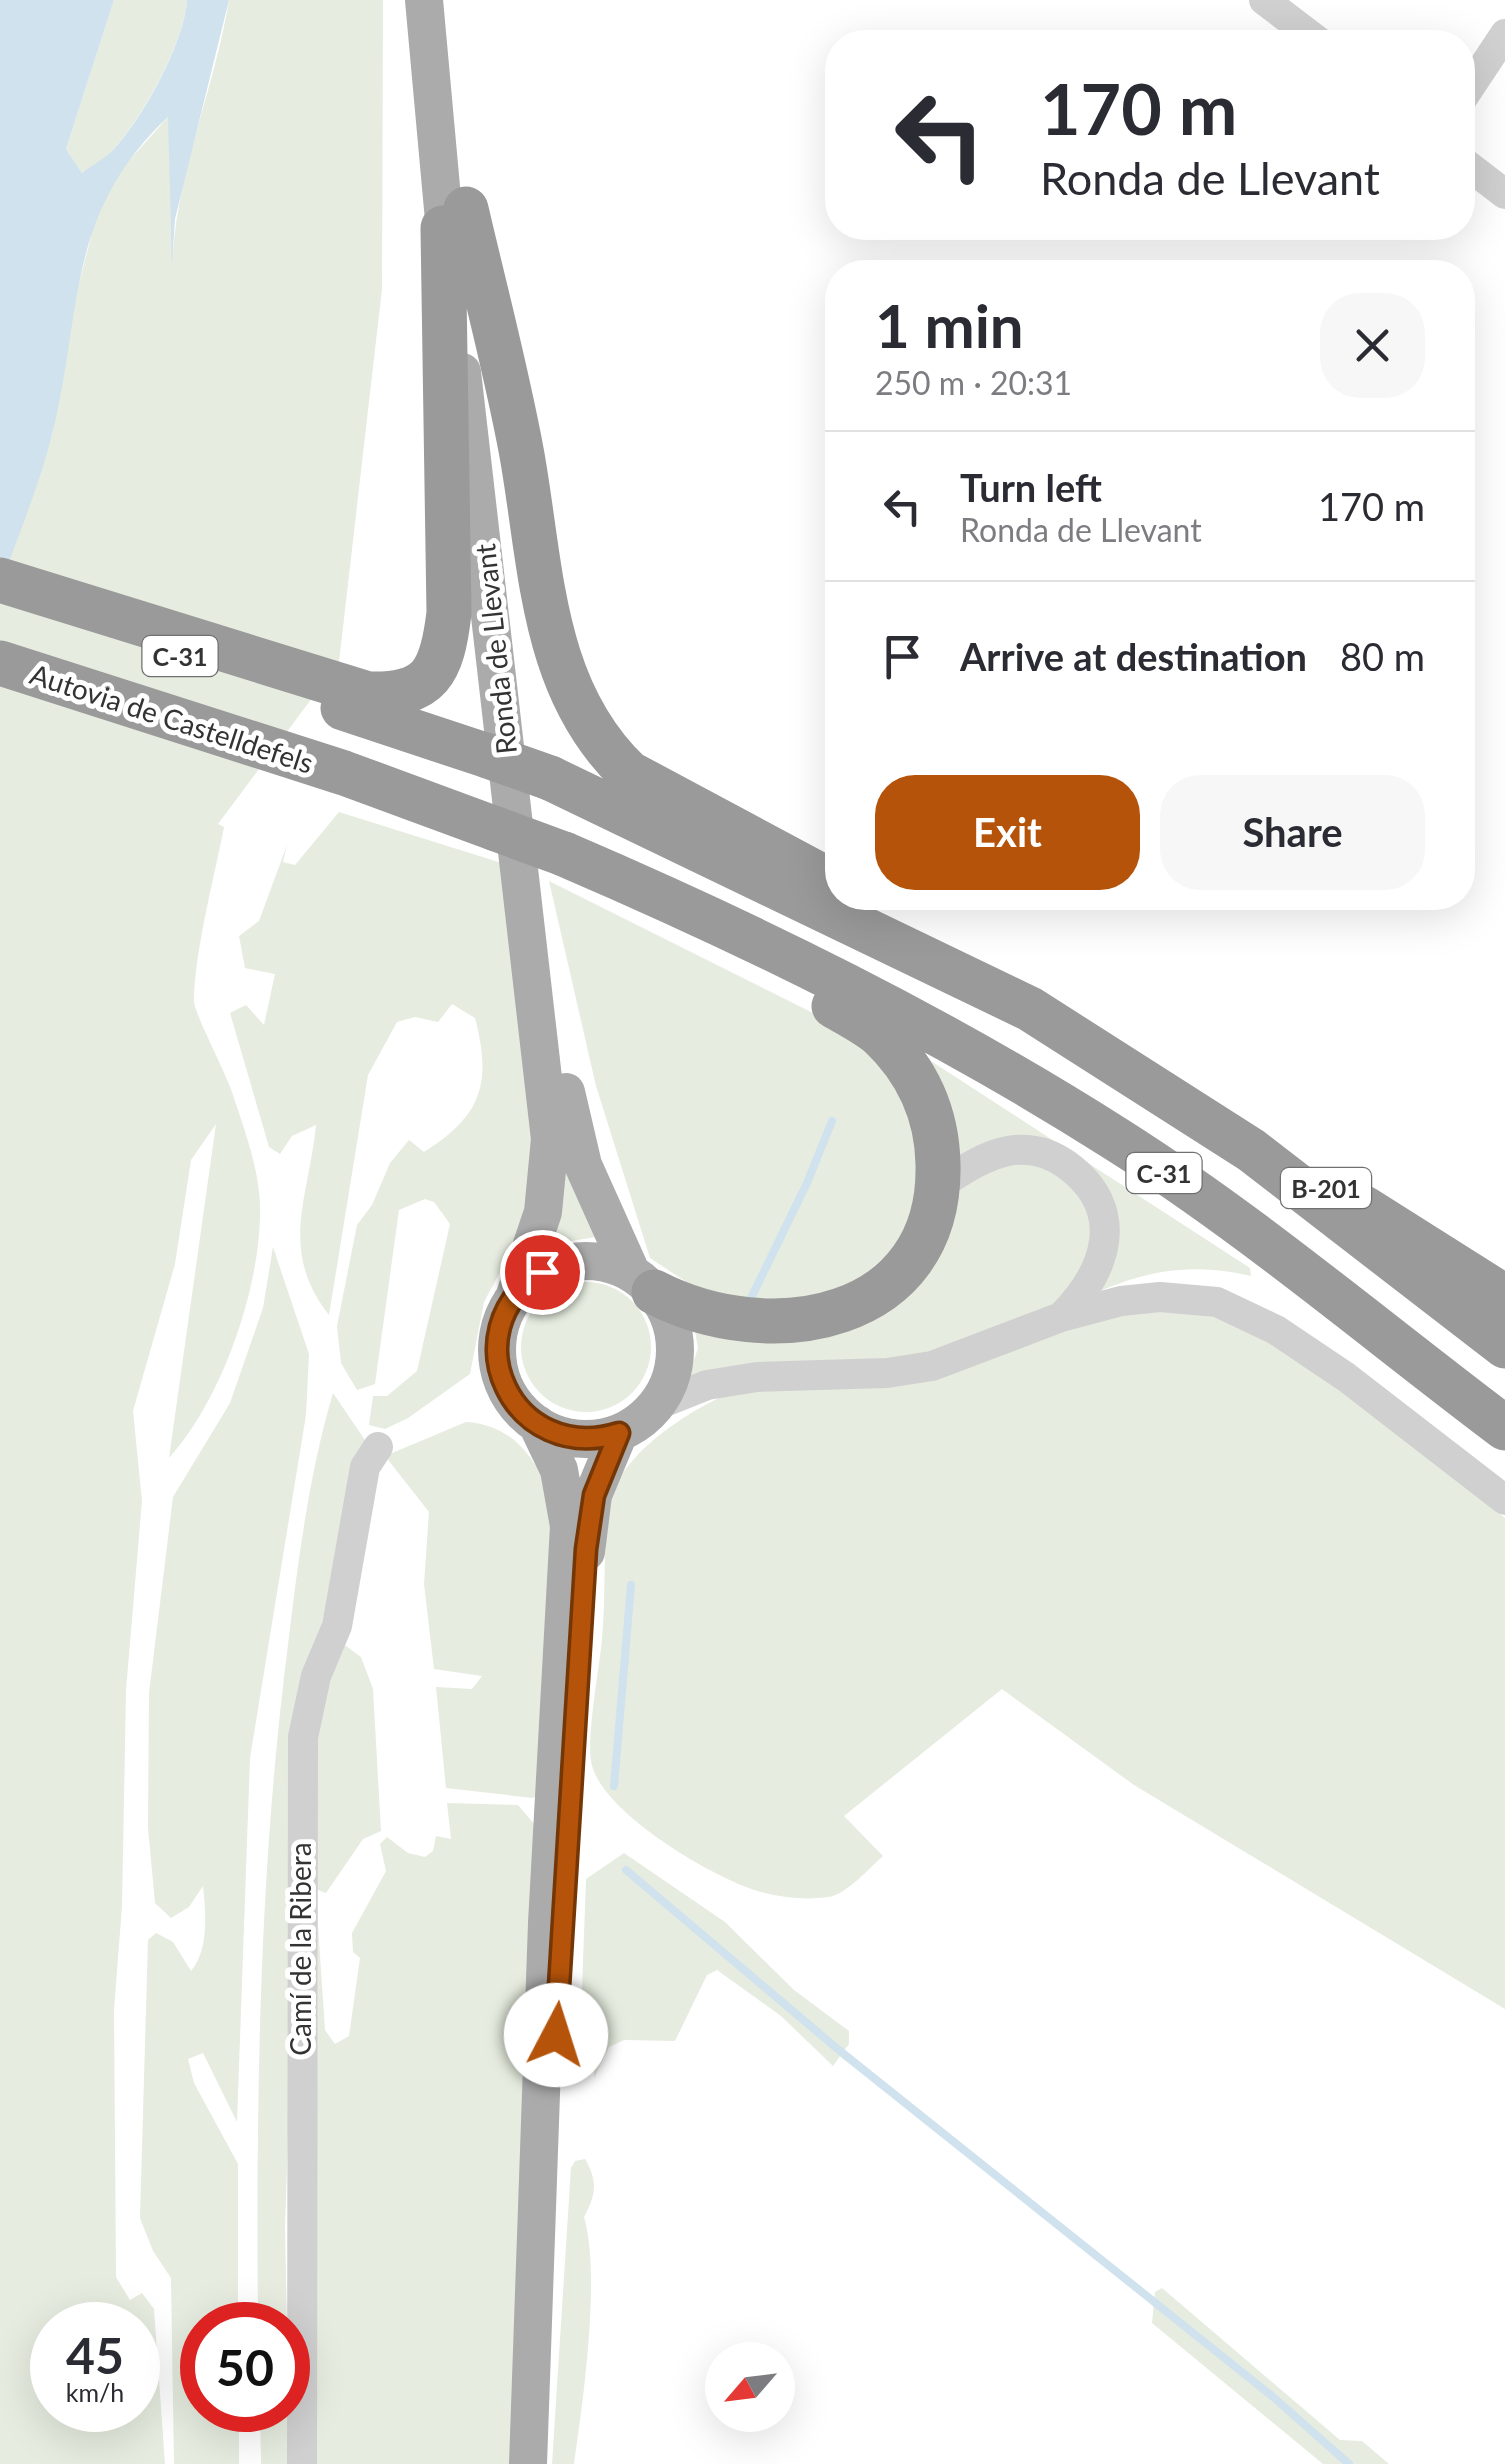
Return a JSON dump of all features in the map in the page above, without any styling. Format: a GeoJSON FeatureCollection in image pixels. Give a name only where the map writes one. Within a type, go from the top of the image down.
{"type":"FeatureCollection","features":[{"type":"Feature","properties":{"kind":"highway"},"geometry":{"type":"LineString","coordinates":[[0,580],[363,703],[400,694],[427,681],[446,645],[449,613],[455,219]]}},
{"type":"Feature","properties":{"kind":"highway"},"geometry":{"type":"LineString","coordinates":[[455,219],[521,452],[554,651],[575,706],[604,750],[628,774],[825,877]]}},
{"type":"Feature","properties":{"kind":"highway","name":"Autovia de Castelldefels"},"geometry":{"type":"LineString","coordinates":[[0,603],[363,703]]}},
{"type":"Feature","properties":{"kind":"highway","name":"Autovia de Castelldefels"},"geometry":{"type":"LineString","coordinates":[[0,664],[344,773],[564,854],[702,914]]}},
{"type":"Feature","properties":{"kind":"highway","name":"C-31"},"geometry":{"type":"LineString","coordinates":[[363,703],[550,778],[1030,1009],[1252,1150],[1505,1346]]}},
{"type":"Feature","properties":{"kind":"highway"},"geometry":{"type":"LineString","coordinates":[[885,910],[932,935],[1030,1009]]}},
{"type":"Feature","properties":{"kind":"highway"},"geometry":{"type":"LineString","coordinates":[[642,1282],[704,1313],[769,1324],[841,1312],[899,1274],[926,1238],[939,1186],[938,1146],[924,1092],[878,1034],[770,968],[702,914]]}},
{"type":"Feature","properties":{"kind":"highway","name":"C-31"},"geometry":{"type":"LineString","coordinates":[[702,914],[836,977],[1116,1139],[1280,1253],[1500,1428]]}},
{"type":"Feature","properties":{"kind":"highway","name":"B-201"},"geometry":{"type":"LineString","coordinates":[[1252,1150],[1400,1226],[1505,1296]]}},
{"type":"Feature","properties":{"kind":"main road","name":"Ronda de Llevant"},"geometry":{"type":"LineString","coordinates":[[424,0],[478,377],[560,1063],[583,1165],[642,1282],[672,1324],[673,1372],[657,1405]]}},
{"type":"Feature","properties":{"kind":"main road","name":"Ronda de Llevant"},"geometry":{"type":"LineString","coordinates":[[450,0],[455,219],[550,1140],[544,1212],[498,1334],[498,1364],[507,1392],[536,1424],[559,1470],[568,1526],[547,1922],[539,2218]]}},
{"type":"Feature","properties":{"kind":"main road"},"geometry":{"type":"LineString","coordinates":[[515,1295],[542,1272],[574,1261],[598,1261],[642,1282]]}},
{"type":"Feature","properties":{"kind":"main road"},"geometry":{"type":"LineString","coordinates":[[536,1424],[576,1438],[619,1433],[657,1405]]}},
{"type":"Feature","properties":{"kind":"main road"},"geometry":{"type":"LineString","coordinates":[[528,2464],[539,2218],[566,1926],[586,1549],[594,1495],[619,1433]]}},
{"type":"Feature","properties":{"kind":"street"},"geometry":{"type":"LineString","coordinates":[[1264,0],[1303,30]]}},
{"type":"Feature","properties":{"kind":"street"},"geometry":{"type":"LineString","coordinates":[[1475,79],[1505,34]]}},
{"type":"Feature","properties":{"kind":"street"},"geometry":{"type":"LineString","coordinates":[[1475,171],[1505,194]]}},
{"type":"Feature","properties":{"kind":"street"},"geometry":{"type":"LineString","coordinates":[[939,1186],[978,1162],[1014,1150],[1038,1150],[1082,1176],[1106,1224],[1100,1261],[1087,1291],[1061,1317]]}},
{"type":"Feature","properties":{"kind":"street"},"geometry":{"type":"LineString","coordinates":[[657,1405],[707,1385],[756,1377],[887,1373],[932,1366],[1061,1317],[1121,1301],[1160,1297],[1217,1302],[1246,1313],[1346,1378],[1505,1500]]}},
{"type":"Feature","properties":{"kind":"street","name":"Camí de la Ribera"},"geometry":{"type":"LineString","coordinates":[[302,2464],[303,1736],[316,1676],[338,1626],[365,1467],[378,1447]]}},
{"type":"Feature","properties":{"kind":"shaded area"},"geometry":{"type":"Polygon","coordinates":[[[114,0],[187,0],[178,37],[149,99],[111,153],[82,173],[66,149],[114,0]]]}},
{"type":"Feature","properties":{"kind":"shaded area"},"geometry":{"type":"Polygon","coordinates":[[[229,0],[383,0],[382,289],[339,662],[218,824],[224,827],[197,961],[195,1008],[232,1092],[252,1154],[260,1202],[258,1248],[244,1313],[220,1378],[169,1458],[216,1124],[191,1160],[175,1264],[133,1411],[142,1501],[126,1690],[122,1906],[114,2010],[116,2277],[130,2300],[142,2293],[149,2302],[30,2302],[30,2432],[160,2432],[160,2394],[165,2464],[0,2464],[0,588],[52,435],[78,287],[98,210],[117,174],[169,116],[173,253],[182,189],[229,0]]]}},
{"type":"Feature","properties":{"kind":"shaded area"},"geometry":{"type":"Polygon","coordinates":[[[339,812],[508,865],[541,1125],[523,1229],[484,1302],[470,1374],[408,1418],[385,1429],[369,1425],[373,1396],[387,1396],[417,1371],[450,1224],[434,1202],[425,1199],[399,1210],[375,1384],[357,1390],[341,1363],[337,1326],[357,1225],[372,1205],[390,1163],[409,1140],[424,1152],[444,1139],[470,1111],[478,1096],[482,1061],[475,1018],[452,1004],[438,1022],[415,1017],[397,1022],[368,1075],[329,1315],[304,1268],[301,1246],[316,1125],[292,1136],[280,1154],[269,1147],[230,1013],[246,1005],[264,1025],[275,974],[245,968],[239,936],[259,921],[287,845],[283,862],[295,865],[339,812]]]}},
{"type":"Feature","properties":{"kind":"shaded area"},"geometry":{"type":"Polygon","coordinates":[[[549,881],[867,1040],[915,1101],[929,1194],[884,1276],[857,1295],[721,1305],[650,1258],[596,1086],[549,881]]]}},
{"type":"Feature","properties":{"kind":"shaded area"},"geometry":{"type":"Polygon","coordinates":[[[877,1026],[1250,1268],[1251,1276],[1174,1270],[1100,1291],[1111,1265],[1064,1150],[956,1165],[877,1026]]]}},
{"type":"Feature","properties":{"kind":"shaded area"},"geometry":{"type":"Polygon","coordinates":[[[1022,1155],[1083,1189],[1097,1239],[1070,1293],[1048,1307],[939,1354],[688,1379],[698,1348],[695,1331],[799,1331],[949,1201],[963,1183],[1022,1155]]]}},
{"type":"Feature","properties":{"kind":"shaded area"},"geometry":{"type":"Polygon","coordinates":[[[565,1169],[596,1237],[552,1244],[565,1169]]]}},
{"type":"Feature","properties":{"kind":"shaded area"},"geometry":{"type":"Polygon","coordinates":[[[273,1247],[309,1354],[306,1415],[250,1758],[237,2122],[203,2053],[188,2059],[194,2083],[238,2164],[238,2302],[180,2302],[180,2432],[239,2432],[239,2464],[174,2464],[171,2278],[153,2251],[140,2218],[148,1940],[156,1933],[173,1942],[191,1971],[201,1953],[205,1908],[203,1886],[189,1907],[171,1918],[155,1903],[148,1828],[149,1693],[173,1497],[230,1403],[263,1308],[273,1247]]]}},
{"type":"Feature","properties":{"kind":"shaded area"},"geometry":{"type":"Polygon","coordinates":[[[586,1282],[611,1287],[632,1301],[646,1322],[651,1347],[646,1372],[632,1393],[611,1407],[586,1412],[561,1407],[540,1393],[526,1372],[521,1347],[526,1322],[540,1301],[561,1287],[586,1282]]]}},
{"type":"Feature","properties":{"kind":"shaded area"},"geometry":{"type":"Polygon","coordinates":[[[1153,1309],[1215,1314],[1308,1363],[1505,1518],[1505,2009],[1134,1785],[1002,1689],[844,1816],[883,1856],[850,1886],[829,1897],[770,1894],[716,1874],[636,1821],[598,1780],[591,1761],[591,1734],[602,1639],[608,1510],[625,1471],[658,1436],[737,1390],[1153,1309]]]}},
{"type":"Feature","properties":{"kind":"shaded area"},"geometry":{"type":"Polygon","coordinates":[[[333,1393],[369,1446],[312,1661],[294,1952],[285,2228],[287,2302],[258,2302],[259,2070],[265,1900],[278,1730],[300,1550],[333,1393]]]}},
{"type":"Feature","properties":{"kind":"shaded area"},"geometry":{"type":"Polygon","coordinates":[[[466,1422],[502,1432],[528,1454],[545,1486],[555,1522],[544,1789],[533,1798],[446,1788],[436,1687],[472,1689],[482,1676],[434,1669],[424,1584],[429,1512],[385,1456],[466,1422]]]}},
{"type":"Feature","properties":{"kind":"shaded area"},"geometry":{"type":"Polygon","coordinates":[[[342,1643],[361,1657],[373,1689],[381,1831],[363,1839],[326,1893],[315,1889],[318,1714],[342,1643]]]}},
{"type":"Feature","properties":{"kind":"shaded area"},"geometry":{"type":"Polygon","coordinates":[[[447,1803],[518,1805],[542,1833],[510,2464],[315,2464],[318,1926],[325,2030],[335,2044],[349,2036],[360,1958],[353,1952],[352,1933],[386,1871],[380,1844],[387,1837],[408,1853],[425,1857],[433,1851],[436,1836],[451,1839],[447,1803]]]}},
{"type":"Feature","properties":{"kind":"shaded area"},"geometry":{"type":"Polygon","coordinates":[[[624,1853],[725,1922],[794,1990],[849,2031],[849,2044],[833,2066],[781,2016],[717,1970],[707,1975],[675,2041],[624,2040],[609,2047],[594,2078],[595,2040],[581,2017],[586,1879],[624,1853]]]}},
{"type":"Feature","properties":{"kind":"shaded area"},"geometry":{"type":"Polygon","coordinates":[[[585,2159],[594,2188],[584,2217],[591,2271],[586,2374],[574,2464],[552,2464],[571,2168],[575,2161],[585,2159]]]}},
{"type":"Feature","properties":{"kind":"shaded area"},"geometry":{"type":"Polygon","coordinates":[[[1162,2288],[1340,2440],[1362,2441],[1389,2464],[1323,2464],[1152,2323],[1155,2292],[1162,2288]]]}},
{"type":"Feature","properties":{"kind":"shaded area"},"geometry":{"type":"Polygon","coordinates":[[[260,2432],[289,2432],[290,2464],[261,2464],[260,2432]]]}},
{"type":"Feature","properties":{"kind":"water"},"geometry":{"type":"Polygon","coordinates":[[[0,0],[114,0],[66,149],[82,173],[114,149],[149,99],[179,37],[187,0],[229,0],[175,219],[172,265],[168,117],[135,153],[111,190],[94,227],[75,305],[52,435],[0,588],[0,0]]]}},
{"type":"Feature","properties":{"kind":"waterway"},"geometry":{"type":"LineString","coordinates":[[751,1298],[807,1183],[832,1121]]}},
{"type":"Feature","properties":{"kind":"waterway"},"geometry":{"type":"LineString","coordinates":[[614,1786],[631,1585]]}},
{"type":"Feature","properties":{"kind":"waterway"},"geometry":{"type":"LineString","coordinates":[[626,1870],[840,2051],[1272,2396],[1349,2464]]}},
{"type":"Feature","properties":{"kind":"route"},"geometry":{"type":"LineString","coordinates":[[542,1272],[515,1295],[502,1320],[498,1364],[507,1392],[536,1424],[562,1436],[591,1439],[619,1433],[594,1495],[586,1549],[566,1926],[556,2035]]}}]}
